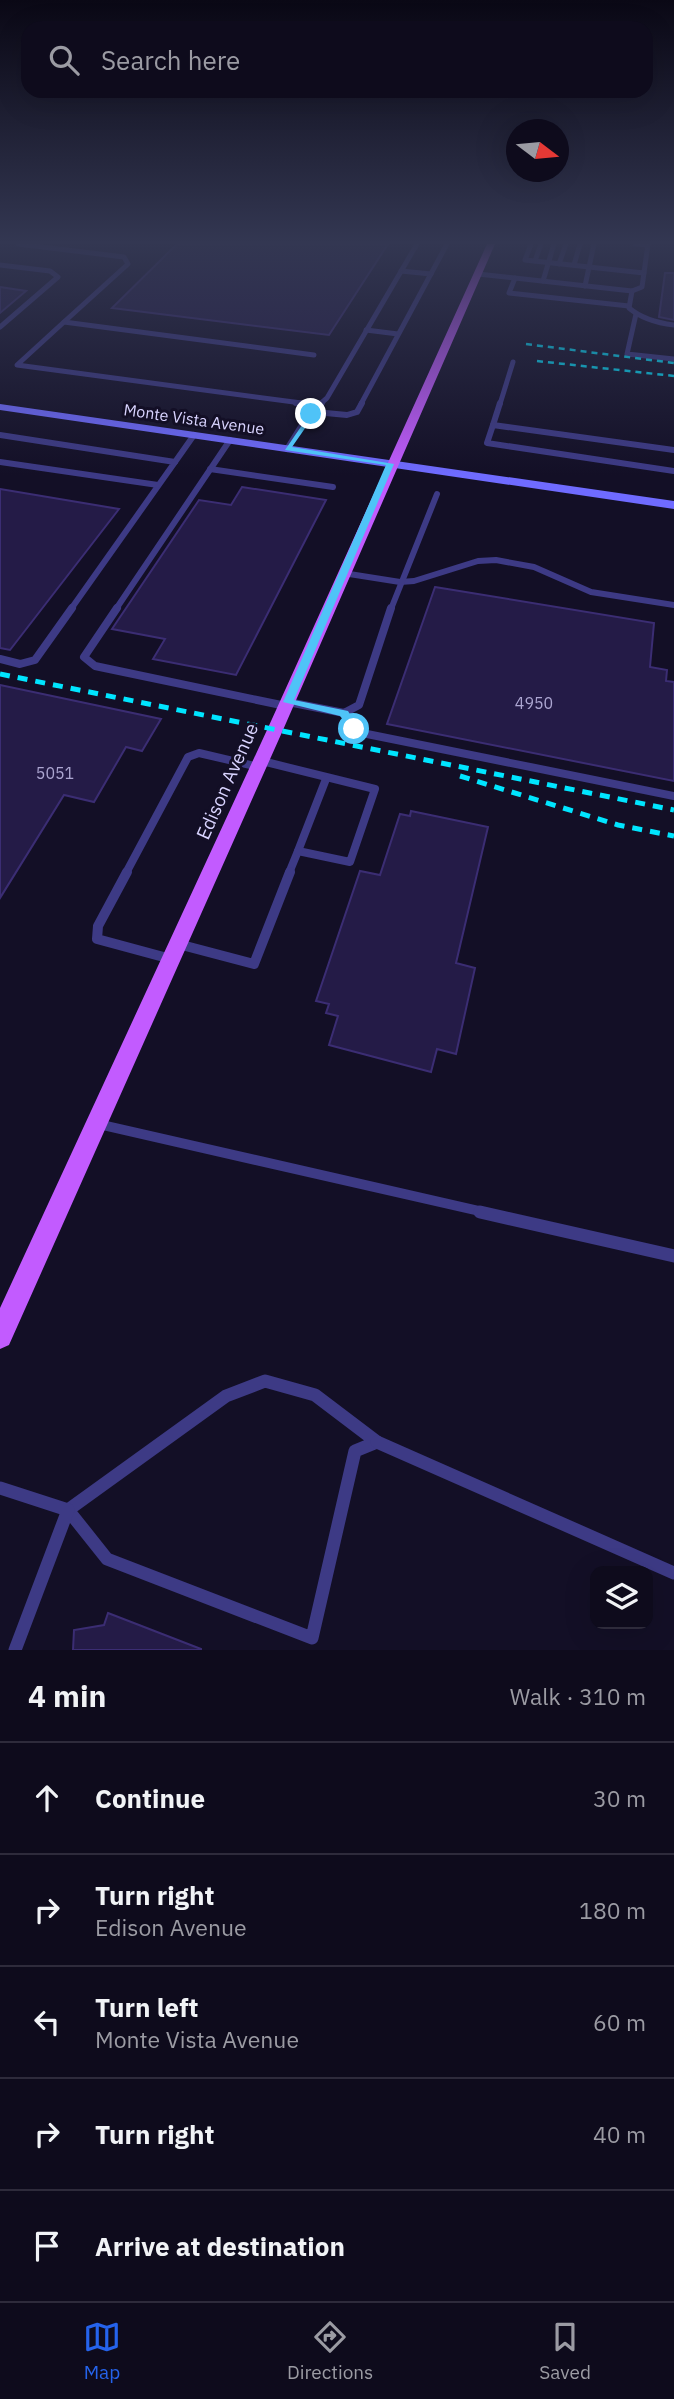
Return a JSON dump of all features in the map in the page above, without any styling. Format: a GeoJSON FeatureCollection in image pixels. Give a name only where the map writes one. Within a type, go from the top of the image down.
{"type":"FeatureCollection","features":[{"type":"Feature","properties":{"kind":"main road","name":"Edison Avenue"},"geometry":{"type":"LineString","coordinates":[[0,1336],[287,704],[456,321]]}},
{"type":"Feature","properties":{"kind":"street","name":"Monte Vista Avenue"},"geometry":{"type":"LineString","coordinates":[[0,407],[674,505]]}},
{"type":"Feature","properties":{"kind":"lane"},"geometry":{"type":"LineString","coordinates":[[287,449],[307,417],[321,406],[371,321]]}},
{"type":"Feature","properties":{"kind":"lane"},"geometry":{"type":"LineString","coordinates":[[315,412],[347,415],[356,412],[405,321]]}},
{"type":"Feature","properties":{"kind":"lane"},"geometry":{"type":"LineString","coordinates":[[634,321],[627,354],[674,359]]}},
{"type":"Feature","properties":{"kind":"lane"},"geometry":{"type":"LineString","coordinates":[[651,321],[674,325]]}},
{"type":"Feature","properties":{"kind":"lane"},"geometry":{"type":"LineString","coordinates":[[314,355],[64,323],[17,365],[321,406]]}},
{"type":"Feature","properties":{"kind":"lane"},"geometry":{"type":"LineString","coordinates":[[366,330],[398,334]]}},
{"type":"Feature","properties":{"kind":"lane"},"geometry":{"type":"LineString","coordinates":[[513,362],[487,443],[491,446],[674,471]]}},
{"type":"Feature","properties":{"kind":"lane"},"geometry":{"type":"LineString","coordinates":[[493,425],[674,450]]}},
{"type":"Feature","properties":{"kind":"lane"},"geometry":{"type":"LineString","coordinates":[[0,435],[175,462]]}},
{"type":"Feature","properties":{"kind":"lane"},"geometry":{"type":"LineString","coordinates":[[0,659],[20,664],[35,660],[194,435]]}},
{"type":"Feature","properties":{"kind":"lane"},"geometry":{"type":"LineString","coordinates":[[230,440],[84,657],[95,666],[344,713],[359,705],[400,582],[437,494]]}},
{"type":"Feature","properties":{"kind":"lane"},"geometry":{"type":"LineString","coordinates":[[0,461],[158,485]]}},
{"type":"Feature","properties":{"kind":"lane"},"geometry":{"type":"LineString","coordinates":[[210,469],[333,487]]}},
{"type":"Feature","properties":{"kind":"lane"},"geometry":{"type":"LineString","coordinates":[[344,573],[400,582],[414,581],[478,561],[496,560],[534,567],[591,593],[674,605]]}},
{"type":"Feature","properties":{"kind":"lane"},"geometry":{"type":"LineString","coordinates":[[344,713],[354,729],[366,734],[674,796]]}},
{"type":"Feature","properties":{"kind":"lane"},"geometry":{"type":"LineString","coordinates":[[298,851],[350,862],[375,789],[199,753],[188,757],[98,926],[97,939],[254,964],[326,779]]}},
{"type":"Feature","properties":{"kind":"lane"},"geometry":{"type":"LineString","coordinates":[[96,1124],[674,1256]]}},
{"type":"Feature","properties":{"kind":"lane"},"geometry":{"type":"LineString","coordinates":[[15,1650],[68,1510],[226,1396],[265,1381],[315,1395],[377,1442],[674,1573]]}},
{"type":"Feature","properties":{"kind":"lane"},"geometry":{"type":"LineString","coordinates":[[0,1488],[68,1510],[107,1559],[312,1638],[355,1451],[377,1442]]}},
{"type":"Feature","properties":{"kind":"building"},"geometry":{"type":"Polygon","coordinates":[[[216,321],[338,321],[329,335],[216,321]]]}},
{"type":"Feature","properties":{"kind":"building"},"geometry":{"type":"Polygon","coordinates":[[[242,487],[326,500],[236,675],[153,659],[165,639],[112,629],[199,500],[231,505],[242,487]]]}},
{"type":"Feature","properties":{"kind":"building"},"geometry":{"type":"Polygon","coordinates":[[[0,489],[119,509],[10,650],[0,648],[0,489]]]}},
{"type":"Feature","properties":{"kind":"building"},"geometry":{"type":"Polygon","coordinates":[[[435,587],[654,623],[650,667],[667,670],[666,681],[674,682],[674,781],[387,724],[435,587]]]}},
{"type":"Feature","properties":{"kind":"building"},"geometry":{"type":"Polygon","coordinates":[[[0,685],[161,719],[142,751],[126,747],[94,802],[64,795],[0,898],[0,685]]]}},
{"type":"Feature","properties":{"kind":"building"},"geometry":{"type":"Polygon","coordinates":[[[411,811],[488,827],[456,963],[475,968],[456,1054],[437,1049],[431,1072],[329,1045],[338,1016],[326,1013],[329,1004],[316,1001],[360,871],[380,875],[400,814],[410,816],[411,811]]]}},
{"type":"Feature","properties":{"kind":"building"},"geometry":{"type":"Polygon","coordinates":[[[108,1613],[201,1650],[73,1650],[74,1630],[104,1625],[108,1613]]]}},
{"type":"Feature","properties":{"kind":"railway"},"geometry":{"type":"LineString","coordinates":[[526,344],[674,363]]}},
{"type":"Feature","properties":{"kind":"railway"},"geometry":{"type":"LineString","coordinates":[[537,361],[674,376]]}},
{"type":"Feature","properties":{"kind":"railway"},"geometry":{"type":"LineString","coordinates":[[0,674],[674,810]]}},
{"type":"Feature","properties":{"kind":"railway"},"geometry":{"type":"LineString","coordinates":[[460,776],[618,825],[674,836]]}},
{"type":"Feature","properties":{"kind":"route"},"geometry":{"type":"LineString","coordinates":[[311,414],[287,449],[391,464],[288,702],[344,713],[354,729]]}}]}
